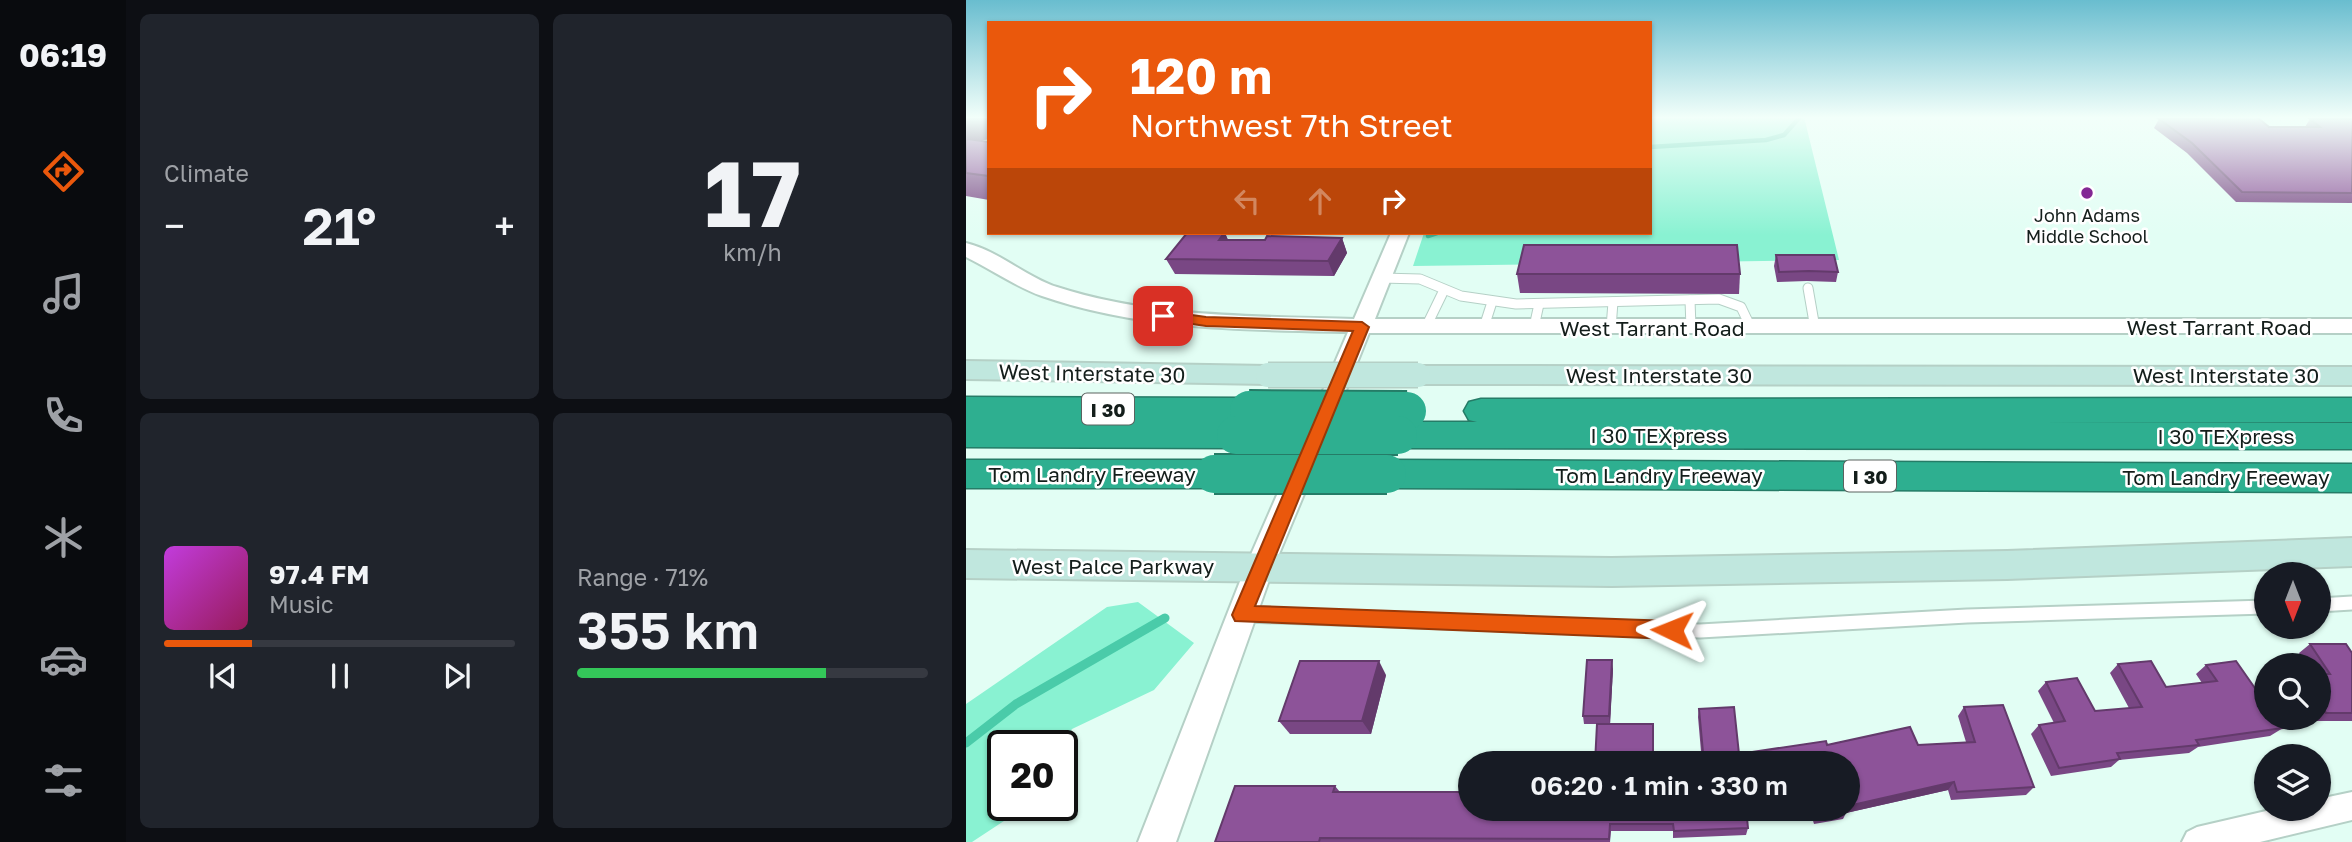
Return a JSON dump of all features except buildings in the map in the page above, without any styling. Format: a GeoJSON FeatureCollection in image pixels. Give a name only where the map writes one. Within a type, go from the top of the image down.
{"type":"FeatureCollection","features":[{"type":"Feature","properties":{"kind":"highway","name":"I 30"},"geometry":{"type":"LineString","coordinates":[[966,409],[1243,423]]}},
{"type":"Feature","properties":{"kind":"highway"},"geometry":{"type":"LineString","coordinates":[[1402,423],[2352,410]]}},
{"type":"Feature","properties":{"kind":"highway","name":"I 30 TEXpress"},"geometry":{"type":"LineString","coordinates":[[966,434],[1243,423],[1402,423],[2352,436]]}},
{"type":"Feature","properties":{"kind":"highway","name":"Tom Landry Freeway"},"geometry":{"type":"LineString","coordinates":[[966,474],[2352,478]]}},
{"type":"Feature","properties":{"kind":"highway"},"geometry":{"type":"LineString","coordinates":[[966,485],[1011,475]]}},
{"type":"Feature","properties":{"kind":"main road","name":"West Interstate 30"},"geometry":{"type":"LineString","coordinates":[[966,370],[1269,375],[2352,376]]}},
{"type":"Feature","properties":{"kind":"main road"},"geometry":{"type":"LineString","coordinates":[[1260,566],[1612,572],[2007,565],[2352,552]]}},
{"type":"Feature","properties":{"kind":"main road","name":"West Palce Parkway"},"geometry":{"type":"LineString","coordinates":[[966,564],[1260,566]]}},
{"type":"Feature","properties":{"kind":"street"},"geometry":{"type":"LineString","coordinates":[[1157,842],[1260,566],[1399,235]]}},
{"type":"Feature","properties":{"kind":"street","name":"West Tarrant Road"},"geometry":{"type":"LineString","coordinates":[[966,249],[1048,291],[1120,309],[1206,322],[1362,327],[1611,328],[2352,326]]}},
{"type":"Feature","properties":{"kind":"street"},"geometry":{"type":"LineString","coordinates":[[2197,842],[2352,806]]}},
{"type":"Feature","properties":{"kind":"lane"},"geometry":{"type":"LineString","coordinates":[[1381,278],[1420,279],[1444,290],[1492,302],[1539,304],[1718,299],[1738,303],[1746,309],[1751,328]]}},
{"type":"Feature","properties":{"kind":"lane"},"geometry":{"type":"LineString","coordinates":[[1808,288],[1815,328]]}},
{"type":"Feature","properties":{"kind":"lane"},"geometry":{"type":"LineString","coordinates":[[1426,327],[1444,290]]}},
{"type":"Feature","properties":{"kind":"lane"},"geometry":{"type":"LineString","coordinates":[[1690,300],[1691,328]]}},
{"type":"Feature","properties":{"kind":"lane"},"geometry":{"type":"LineString","coordinates":[[1484,327],[1492,302]]}},
{"type":"Feature","properties":{"kind":"lane"},"geometry":{"type":"LineString","coordinates":[[1611,328],[1613,302]]}},
{"type":"Feature","properties":{"kind":"lane"},"geometry":{"type":"LineString","coordinates":[[1534,327],[1539,304]]}},
{"type":"Feature","properties":{"kind":"lane"},"geometry":{"type":"LineString","coordinates":[[2331,604],[2352,603]]}},
{"type":"Feature","properties":{"kind":"lane"},"geometry":{"type":"LineString","coordinates":[[1242,615],[1700,631],[1967,616],[2254,607]]}},
{"type":"Feature","properties":{"kind":"green space"},"geometry":{"type":"Polygon","coordinates":[[[1652,156],[1814,156],[1839,260],[1413,266],[1423,235],[1652,235],[1652,156]]]}},
{"type":"Feature","properties":{"kind":"green space"},"geometry":{"type":"Polygon","coordinates":[[[1138,602],[1194,643],[1154,690],[1071,730],[987,730],[987,821],[1004,821],[972,842],[966,842],[966,704],[1107,607],[1138,602]]]}},
{"type":"Feature","properties":{"kind":"waterway"},"geometry":{"type":"LineString","coordinates":[[966,743],[1016,704],[1165,618]]}},
{"type":"Feature","properties":{"kind":"place","name":"John Adams Middle School"},"geometry":{"type":"Point","coordinates":[2087,193]}},
{"type":"Feature","properties":{"kind":"route"},"geometry":{"type":"LineString","coordinates":[[1163,316],[1206,322],[1362,327],[1260,566],[1242,615],[1672,630]]}}]}
